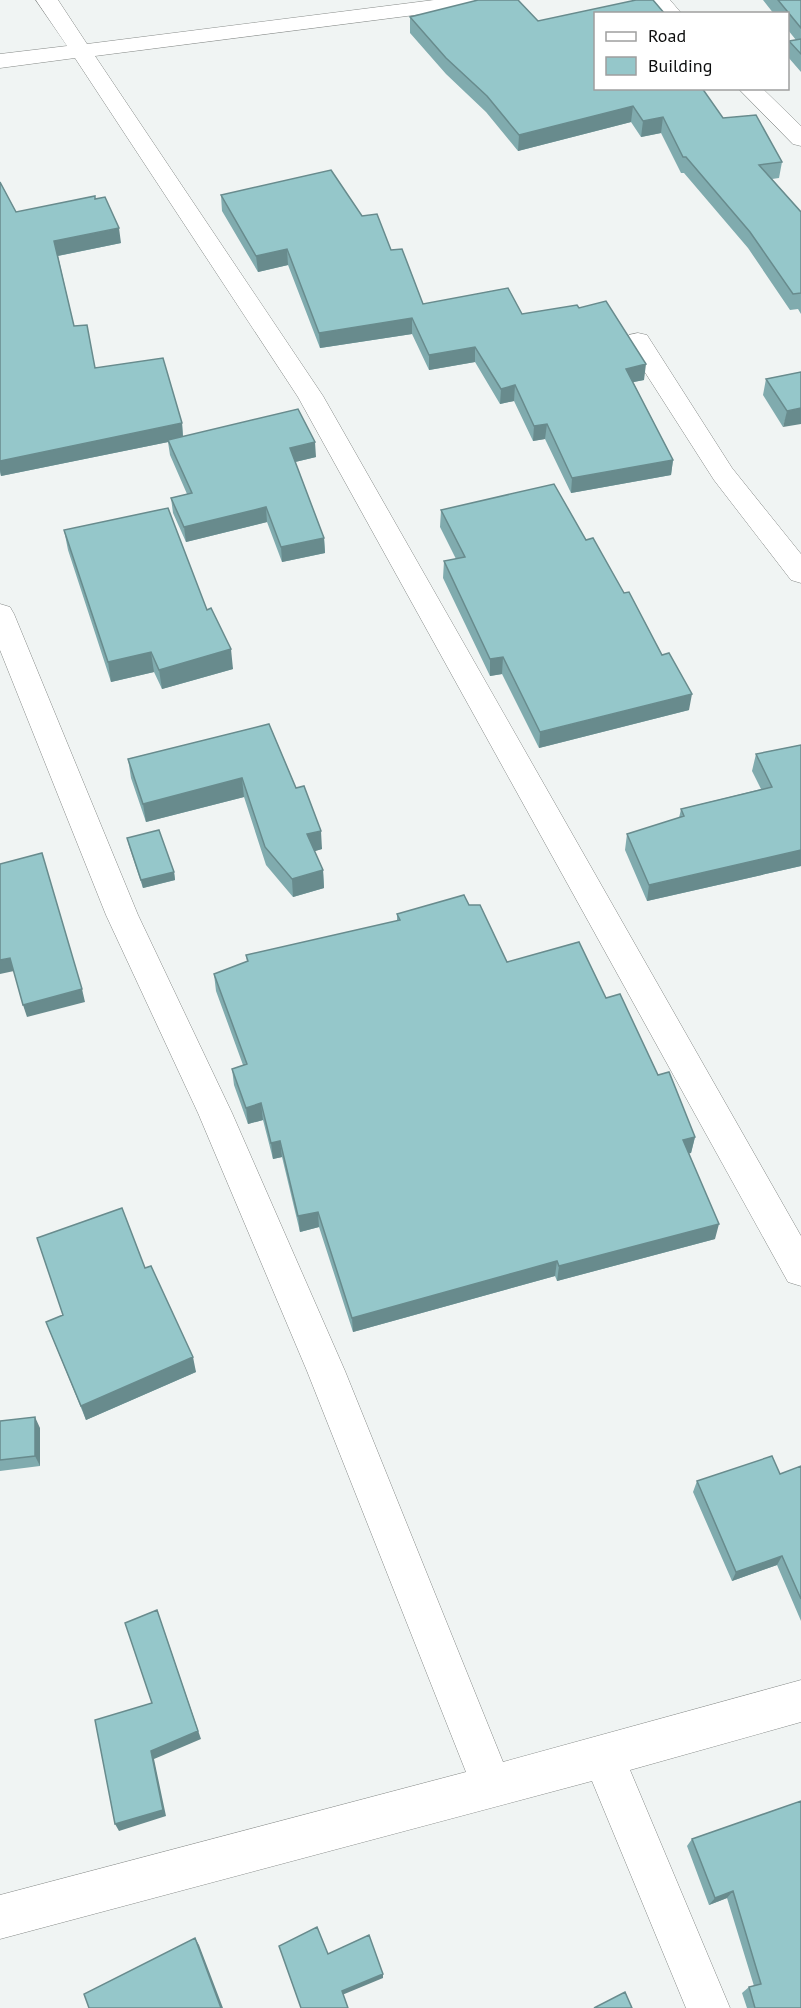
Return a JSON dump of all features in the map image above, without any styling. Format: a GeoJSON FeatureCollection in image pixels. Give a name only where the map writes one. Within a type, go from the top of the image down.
{"type":"FeatureCollection","features":[{"type":"Feature","properties":{"kind":"street"},"geometry":{"type":"LineString","coordinates":[[47,0],[310,396],[801,1269]]}},
{"type":"Feature","properties":{"kind":"street"},"geometry":{"type":"LineString","coordinates":[[0,61],[485,0]]}},
{"type":"Feature","properties":{"kind":"street"},"geometry":{"type":"LineString","coordinates":[[658,0],[670,12]]}},
{"type":"Feature","properties":{"kind":"street"},"geometry":{"type":"LineString","coordinates":[[752,90],[801,139]]}},
{"type":"Feature","properties":{"kind":"street"},"geometry":{"type":"LineString","coordinates":[[638,341],[723,474],[801,573]]}},
{"type":"Feature","properties":{"kind":"street"},"geometry":{"type":"LineString","coordinates":[[0,614],[122,915],[215,1113],[326,1371],[492,1786]]}},
{"type":"Feature","properties":{"kind":"street"},"geometry":{"type":"LineString","coordinates":[[0,1917],[603,1757],[801,1701]]}},
{"type":"Feature","properties":{"kind":"street"},"geometry":{"type":"LineString","coordinates":[[603,1757],[708,2008]]}},
{"type":"Feature","properties":{"kind":"building"},"geometry":{"type":"Polygon","coordinates":[[[478,0],[518,0],[538,21],[636,0],[653,0],[663,12],[594,12],[594,90],[703,90],[723,118],[756,115],[782,162],[759,165],[801,212],[801,293],[793,294],[750,232],[686,157],[683,157],[663,117],[643,121],[633,106],[519,135],[487,96],[446,58],[410,17],[478,0]]]}},
{"type":"Feature","properties":{"kind":"building"},"geometry":{"type":"Polygon","coordinates":[[[778,0],[801,0],[801,28],[789,12],[778,0]]]}},
{"type":"Feature","properties":{"kind":"building"},"geometry":{"type":"Polygon","coordinates":[[[801,39],[801,54],[789,41],[801,39]]]}},
{"type":"Feature","properties":{"kind":"building"},"geometry":{"type":"Polygon","coordinates":[[[331,170],[362,216],[377,214],[391,250],[402,249],[423,304],[508,288],[522,314],[577,305],[579,308],[606,301],[646,364],[626,369],[673,460],[572,478],[547,424],[534,426],[515,385],[501,389],[475,347],[429,355],[412,318],[319,333],[287,249],[256,256],[221,195],[331,170]]]}},
{"type":"Feature","properties":{"kind":"building"},"geometry":{"type":"Polygon","coordinates":[[[0,182],[16,212],[95,196],[95,199],[105,197],[119,228],[54,241],[74,326],[87,325],[95,368],[163,358],[182,423],[0,461],[0,182]]]}},
{"type":"Feature","properties":{"kind":"building"},"geometry":{"type":"Polygon","coordinates":[[[801,372],[801,408],[787,411],[766,379],[801,372]]]}},
{"type":"Feature","properties":{"kind":"building"},"geometry":{"type":"Polygon","coordinates":[[[298,409],[315,442],[290,448],[324,538],[281,547],[266,507],[184,527],[171,498],[192,493],[168,440],[298,409]]]}},
{"type":"Feature","properties":{"kind":"building"},"geometry":{"type":"Polygon","coordinates":[[[554,484],[586,540],[593,538],[624,593],[629,592],[662,655],[669,653],[692,694],[540,732],[503,657],[490,659],[444,561],[465,557],[441,510],[554,484]]]}},
{"type":"Feature","properties":{"kind":"building"},"geometry":{"type":"Polygon","coordinates":[[[168,508],[207,610],[211,608],[231,649],[159,670],[151,652],[108,662],[64,530],[168,508]]]}},
{"type":"Feature","properties":{"kind":"building"},"geometry":{"type":"Polygon","coordinates":[[[269,724],[296,788],[304,786],[321,831],[307,834],[323,870],[292,879],[265,847],[242,778],[143,804],[128,759],[269,724]]]}},
{"type":"Feature","properties":{"kind":"building"},"geometry":{"type":"Polygon","coordinates":[[[801,745],[801,850],[649,885],[627,834],[684,816],[681,809],[772,787],[756,754],[801,745]]]}},
{"type":"Feature","properties":{"kind":"building"},"geometry":{"type":"Polygon","coordinates":[[[159,830],[174,872],[141,880],[127,838],[159,830]]]}},
{"type":"Feature","properties":{"kind":"building"},"geometry":{"type":"Polygon","coordinates":[[[42,853],[82,989],[23,1005],[10,958],[0,960],[0,864],[42,853]]]}},
{"type":"Feature","properties":{"kind":"building"},"geometry":{"type":"Polygon","coordinates":[[[464,895],[469,905],[480,905],[507,962],[579,942],[606,998],[620,994],[658,1075],[669,1072],[695,1137],[683,1140],[719,1224],[559,1266],[557,1261],[352,1318],[318,1212],[298,1216],[280,1141],[271,1143],[261,1103],[246,1108],[232,1069],[247,1064],[214,974],[248,961],[246,955],[400,920],[397,914],[464,895]]]}},
{"type":"Feature","properties":{"kind":"building"},"geometry":{"type":"Polygon","coordinates":[[[122,1208],[145,1268],[151,1266],[193,1357],[81,1406],[46,1322],[63,1315],[37,1238],[122,1208]]]}},
{"type":"Feature","properties":{"kind":"building"},"geometry":{"type":"Polygon","coordinates":[[[35,1417],[35,1456],[0,1460],[0,1421],[35,1417]]]}},
{"type":"Feature","properties":{"kind":"building"},"geometry":{"type":"Polygon","coordinates":[[[772,1456],[780,1474],[801,1466],[801,1599],[782,1556],[736,1572],[697,1481],[772,1456]]]}},
{"type":"Feature","properties":{"kind":"building"},"geometry":{"type":"Polygon","coordinates":[[[157,1610],[198,1731],[151,1751],[163,1810],[115,1824],[95,1720],[152,1703],[125,1623],[157,1610]]]}},
{"type":"Feature","properties":{"kind":"building"},"geometry":{"type":"Polygon","coordinates":[[[801,1801],[801,2008],[755,2008],[749,1987],[761,1984],[733,1891],[715,1898],[692,1839],[801,1801]]]}},
{"type":"Feature","properties":{"kind":"building"},"geometry":{"type":"Polygon","coordinates":[[[317,1927],[328,1954],[369,1935],[383,1974],[342,1991],[348,2008],[301,2008],[279,1946],[317,1927]]]}},
{"type":"Feature","properties":{"kind":"building"},"geometry":{"type":"Polygon","coordinates":[[[195,1938],[221,2008],[89,2008],[84,1994],[195,1938]]]}},
{"type":"Feature","properties":{"kind":"building"},"geometry":{"type":"Polygon","coordinates":[[[625,1992],[632,2008],[594,2008],[625,1992]]]}}]}
